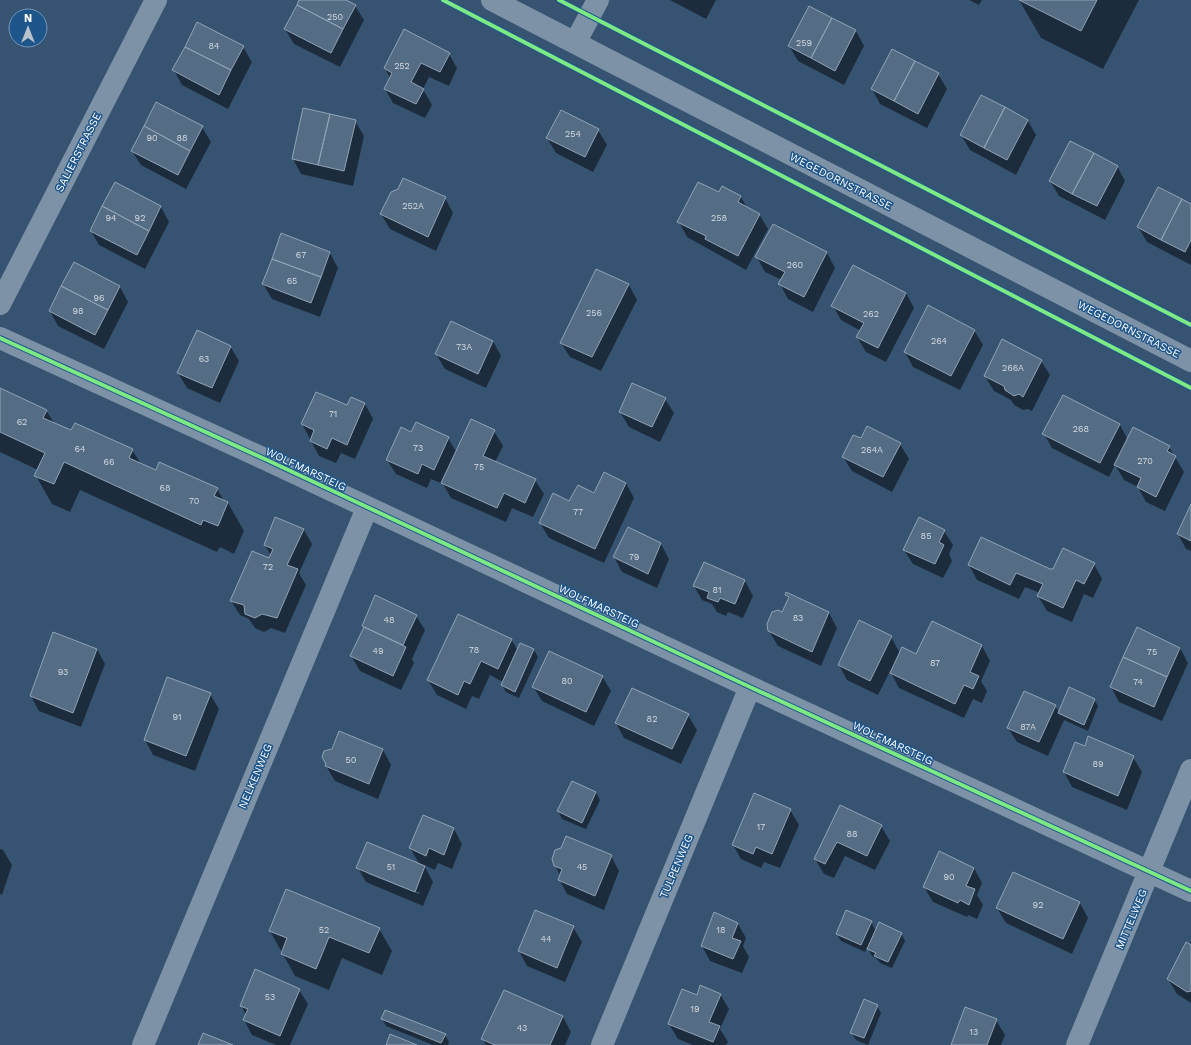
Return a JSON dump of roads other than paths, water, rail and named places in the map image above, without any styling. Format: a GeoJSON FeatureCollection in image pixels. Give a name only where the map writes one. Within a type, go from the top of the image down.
{"type":"FeatureCollection","features":[{"type":"Feature","properties":{"kind":"street","name":"SALIERSTRASSE"},"geometry":{"type":"LineString","coordinates":[[0,304],[156,0]]}},
{"type":"Feature","properties":{"kind":"street","name":"WEGEDORNSTRASSE"},"geometry":{"type":"LineString","coordinates":[[492,0],[1191,361]]}},
{"type":"Feature","properties":{"kind":"street"},"geometry":{"type":"LineString","coordinates":[[575,43],[598,0]]}},
{"type":"Feature","properties":{"kind":"street","name":"WOLFMARSTEIG"},"geometry":{"type":"LineString","coordinates":[[0,338],[1191,891]]}},
{"type":"Feature","properties":{"kind":"street","name":"NELKENWEG"},"geometry":{"type":"LineString","coordinates":[[143,1045],[367,508]]}},
{"type":"Feature","properties":{"kind":"street","name":"TULPENWEG"},"geometry":{"type":"LineString","coordinates":[[602,1045],[750,687]]}},
{"type":"Feature","properties":{"kind":"street","name":"MITTELWEG"},"geometry":{"type":"LineString","coordinates":[[1077,1045],[1191,770]]}}]}
